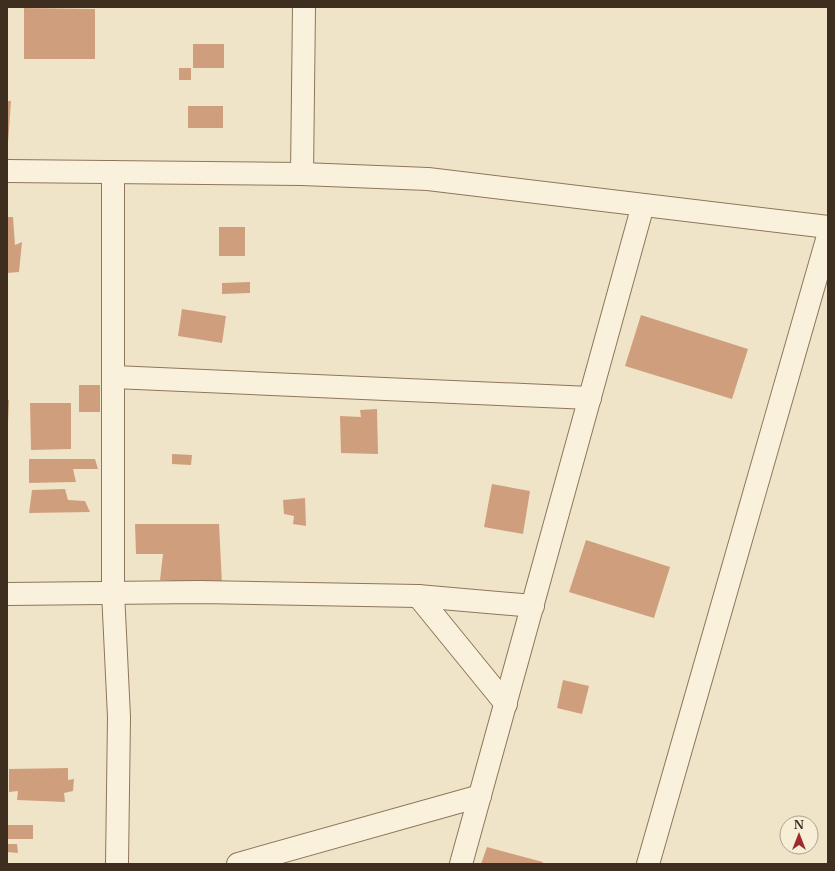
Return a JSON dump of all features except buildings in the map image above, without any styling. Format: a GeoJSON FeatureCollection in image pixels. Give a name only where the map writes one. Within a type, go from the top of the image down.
{"type":"FeatureCollection","features":[{"type":"Feature","properties":{"kind":"street"},"geometry":{"type":"LineString","coordinates":[[302,174],[304,7]]}},
{"type":"Feature","properties":{"kind":"street"},"geometry":{"type":"LineString","coordinates":[[7,171],[302,174],[428,179],[828,227]]}},
{"type":"Feature","properties":{"kind":"street"},"geometry":{"type":"LineString","coordinates":[[113,172],[113,592],[119,717],[117,864]]}},
{"type":"Feature","properties":{"kind":"street"},"geometry":{"type":"LineString","coordinates":[[461,864],[643,205]]}},
{"type":"Feature","properties":{"kind":"street"},"geometry":{"type":"LineString","coordinates":[[648,864],[828,236]]}},
{"type":"Feature","properties":{"kind":"street"},"geometry":{"type":"LineString","coordinates":[[114,377],[590,398]]}},
{"type":"Feature","properties":{"kind":"street"},"geometry":{"type":"LineString","coordinates":[[7,594],[113,592],[418,596],[533,606]]}},
{"type":"Feature","properties":{"kind":"street"},"geometry":{"type":"LineString","coordinates":[[418,596],[506,704]]}},
{"type":"Feature","properties":{"kind":"street"},"geometry":{"type":"LineString","coordinates":[[238,864],[480,796]]}}]}
